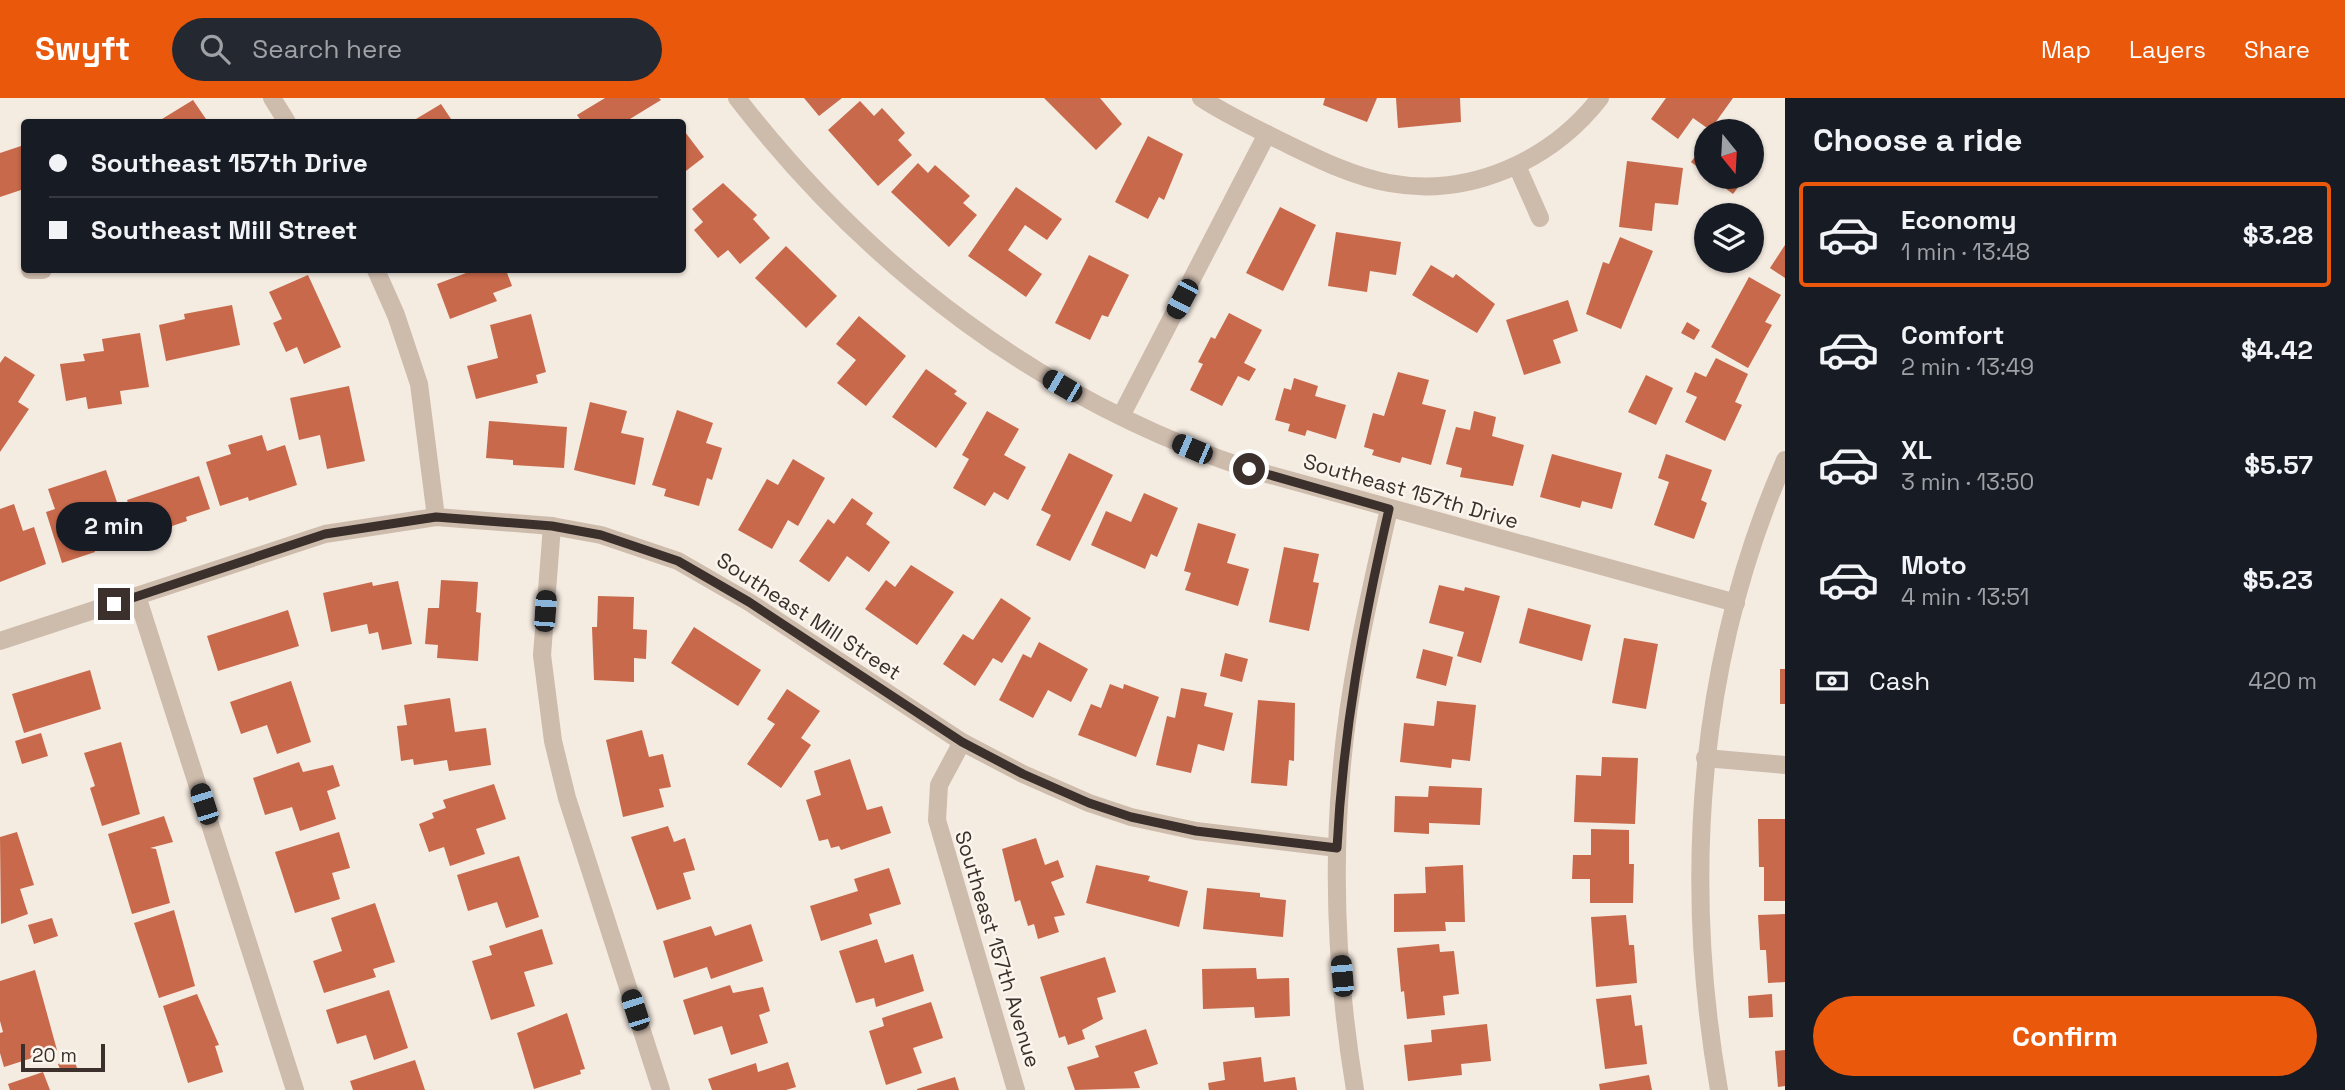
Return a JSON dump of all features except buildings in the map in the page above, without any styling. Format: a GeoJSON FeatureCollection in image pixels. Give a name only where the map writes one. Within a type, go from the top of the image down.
{"type":"FeatureCollection","features":[{"type":"Feature","properties":{"kind":"street"},"geometry":{"type":"LineString","coordinates":[[272,98],[285,119]]}},
{"type":"Feature","properties":{"kind":"street","name":"Southeast 157th Drive"},"geometry":{"type":"LineString","coordinates":[[737,98],[800,175],[910,281],[1038,372],[1121,416],[1210,456],[1389,509],[1736,603]]}},
{"type":"Feature","properties":{"kind":"street"},"geometry":{"type":"LineString","coordinates":[[1201,98],[1226,115],[1347,172],[1418,187],[1479,180],[1517,166],[1560,140],[1600,98]]}},
{"type":"Feature","properties":{"kind":"street"},"geometry":{"type":"LineString","coordinates":[[1121,416],[1267,134]]}},
{"type":"Feature","properties":{"kind":"street"},"geometry":{"type":"LineString","coordinates":[[1517,166],[1540,218]]}},
{"type":"Feature","properties":{"kind":"street"},"geometry":{"type":"LineString","coordinates":[[377,273],[396,315],[419,384],[436,517]]}},
{"type":"Feature","properties":{"kind":"street"},"geometry":{"type":"LineString","coordinates":[[1719,1090],[1703,979],[1699,902],[1700,826],[1705,758],[1736,603],[1758,529],[1785,460]]}},
{"type":"Feature","properties":{"kind":"street"},"geometry":{"type":"LineString","coordinates":[[1355,1090],[1348,1048],[1336,904],[1341,776],[1353,676],[1389,509]]}},
{"type":"Feature","properties":{"kind":"street","name":"Southeast Mill Street"},"geometry":{"type":"LineString","coordinates":[[0,641],[325,534],[436,517],[552,526],[611,538],[678,561],[749,602],[962,742],[1023,774],[1131,817],[1196,831],[1337,848]]}},
{"type":"Feature","properties":{"kind":"street"},"geometry":{"type":"LineString","coordinates":[[552,526],[542,655],[553,741],[567,798],[661,1090]]}},
{"type":"Feature","properties":{"kind":"street"},"geometry":{"type":"LineString","coordinates":[[137,596],[295,1090]]}},
{"type":"Feature","properties":{"kind":"street","name":"Southeast 157th Avenue"},"geometry":{"type":"LineString","coordinates":[[962,742],[939,785],[937,820],[1016,1090]]}},
{"type":"Feature","properties":{"kind":"street"},"geometry":{"type":"LineString","coordinates":[[1705,758],[1785,765]]}},
{"type":"Feature","properties":{"kind":"route"},"geometry":{"type":"LineString","coordinates":[[114,604],[325,534],[436,517],[552,526],[601,535],[678,561],[749,602],[962,742],[1023,774],[1089,803],[1131,817],[1196,831],[1337,848],[1341,776],[1353,676],[1389,509],[1249,469]]}}]}
